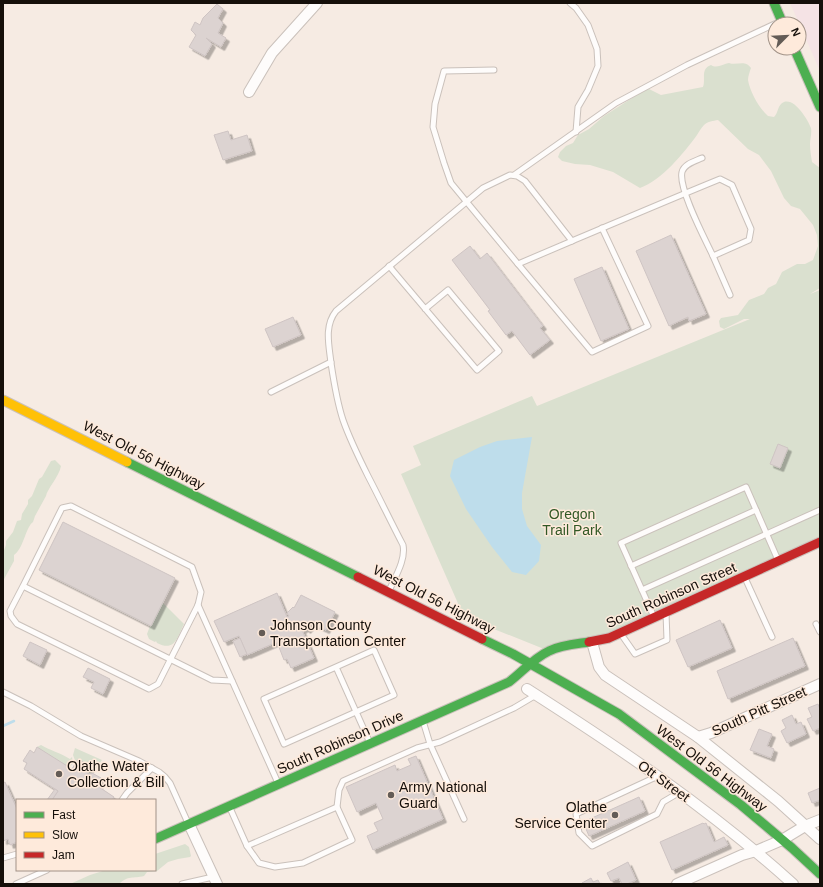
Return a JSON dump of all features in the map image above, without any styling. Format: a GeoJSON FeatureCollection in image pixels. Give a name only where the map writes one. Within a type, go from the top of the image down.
{"type":"FeatureCollection","features":[{"type":"Feature","properties":{"kind":"main road"},"geometry":{"type":"LineString","coordinates":[[774,3],[779,16]]}},
{"type":"Feature","properties":{"kind":"main road"},"geometry":{"type":"LineString","coordinates":[[798,56],[820,107]]}},
{"type":"Feature","properties":{"kind":"main road","name":"West Old 56 Highway"},"geometry":{"type":"LineString","coordinates":[[3,400],[531,664],[628,721],[740,805],[820,874]]}},
{"type":"Feature","properties":{"kind":"main road","name":"South Robinson Street"},"geometry":{"type":"LineString","coordinates":[[531,664],[549,651],[575,644],[609,638],[820,542]]}},
{"type":"Feature","properties":{"kind":"main road","name":"South Robinson Drive"},"geometry":{"type":"LineString","coordinates":[[156,838],[509,682],[531,664]]}},
{"type":"Feature","properties":{"kind":"street"},"geometry":{"type":"LineString","coordinates":[[249,92],[272,53],[317,3]]}},
{"type":"Feature","properties":{"kind":"street"},"geometry":{"type":"LineString","coordinates":[[592,642],[599,667],[605,674],[698,737],[778,801],[820,839]]}},
{"type":"Feature","properties":{"kind":"street","name":"South Pitt Street"},"geometry":{"type":"LineString","coordinates":[[698,737],[711,733],[820,684]]}},
{"type":"Feature","properties":{"kind":"street","name":"Ott Street"},"geometry":{"type":"LineString","coordinates":[[527,689],[614,745],[680,792],[756,851],[793,884]]}},
{"type":"Feature","properties":{"kind":"street"},"geometry":{"type":"LineString","coordinates":[[677,884],[742,855],[782,840],[805,826],[820,820]]}},
{"type":"Feature","properties":{"kind":"street"},"geometry":{"type":"LineString","coordinates":[[189,824],[215,880]]}},
{"type":"Feature","properties":{"kind":"lane"},"geometry":{"type":"LineString","coordinates":[[570,3],[576,8],[588,26],[597,49],[598,66],[588,90],[578,107],[576,132]]}},
{"type":"Feature","properties":{"kind":"lane"},"geometry":{"type":"LineString","coordinates":[[389,592],[404,556],[404,550],[356,452],[338,404],[328,337],[329,326],[336,311],[483,188],[510,175],[514,175],[616,103],[687,65],[767,29]]}},
{"type":"Feature","properties":{"kind":"lane"},"geometry":{"type":"LineString","coordinates":[[494,70],[444,71],[435,104],[434,127],[451,184],[592,352],[648,326],[602,228]]}},
{"type":"Feature","properties":{"kind":"lane"},"geometry":{"type":"LineString","coordinates":[[702,158],[688,165],[682,172],[685,193],[730,295]]}},
{"type":"Feature","properties":{"kind":"lane"},"geometry":{"type":"LineString","coordinates":[[514,175],[525,181],[572,241]]}},
{"type":"Feature","properties":{"kind":"lane"},"geometry":{"type":"LineString","coordinates":[[518,264],[720,179],[732,185],[751,229],[749,240],[713,256]]}},
{"type":"Feature","properties":{"kind":"lane"},"geometry":{"type":"LineString","coordinates":[[389,266],[425,309],[477,370],[499,351],[448,290],[425,309]]}},
{"type":"Feature","properties":{"kind":"lane"},"geometry":{"type":"LineString","coordinates":[[271,392],[331,362]]}},
{"type":"Feature","properties":{"kind":"lane"},"geometry":{"type":"LineString","coordinates":[[654,618],[621,543],[746,487],[779,561]]}},
{"type":"Feature","properties":{"kind":"lane"},"geometry":{"type":"LineString","coordinates":[[71,506],[192,567],[201,592],[198,605],[171,660],[158,684],[149,689],[17,624],[11,616],[10,611],[23,586],[62,508],[71,506]]}},
{"type":"Feature","properties":{"kind":"lane"},"geometry":{"type":"LineString","coordinates":[[631,566],[756,510]]}},
{"type":"Feature","properties":{"kind":"lane"},"geometry":{"type":"LineString","coordinates":[[642,590],[820,510]]}},
{"type":"Feature","properties":{"kind":"lane"},"geometry":{"type":"LineString","coordinates":[[745,577],[772,636]]}},
{"type":"Feature","properties":{"kind":"lane"},"geometry":{"type":"LineString","coordinates":[[23,586],[212,680],[232,681]]}},
{"type":"Feature","properties":{"kind":"lane"},"geometry":{"type":"LineString","coordinates":[[198,605],[278,784]]}},
{"type":"Feature","properties":{"kind":"lane"},"geometry":{"type":"LineString","coordinates":[[620,633],[635,654],[667,640],[666,613]]}},
{"type":"Feature","properties":{"kind":"lane"},"geometry":{"type":"LineString","coordinates":[[816,624],[820,632]]}},
{"type":"Feature","properties":{"kind":"lane"},"geometry":{"type":"LineString","coordinates":[[374,650],[394,695],[284,744],[264,699],[336,667],[374,650]]}},
{"type":"Feature","properties":{"kind":"lane"},"geometry":{"type":"LineString","coordinates":[[336,667],[370,744]]}},
{"type":"Feature","properties":{"kind":"lane"},"geometry":{"type":"LineString","coordinates":[[3,692],[81,736],[152,768],[165,776],[170,783],[189,824]]}},
{"type":"Feature","properties":{"kind":"lane"},"geometry":{"type":"LineString","coordinates":[[229,806],[247,846],[259,863],[274,867],[303,863],[352,840],[337,806],[339,790],[343,781],[418,748],[440,742],[514,708],[536,695]]}},
{"type":"Feature","properties":{"kind":"lane"},"geometry":{"type":"LineString","coordinates":[[422,720],[430,744],[464,819]]}},
{"type":"Feature","properties":{"kind":"lane"},"geometry":{"type":"LineString","coordinates":[[123,799],[152,768]]}},
{"type":"Feature","properties":{"kind":"lane"},"geometry":{"type":"LineString","coordinates":[[658,776],[576,814],[578,833],[592,846],[657,814],[663,802],[680,792]]}},
{"type":"Feature","properties":{"kind":"lane"},"geometry":{"type":"LineString","coordinates":[[247,846],[337,806]]}},
{"type":"Feature","properties":{"kind":"lane"},"geometry":{"type":"LineString","coordinates":[[3,858],[16,854]]}},
{"type":"Feature","properties":{"kind":"lane"},"geometry":{"type":"LineString","coordinates":[[16,884],[45,871]]}},
{"type":"Feature","properties":{"kind":"lane"},"geometry":{"type":"LineString","coordinates":[[182,884],[215,880]]}},
{"type":"Feature","properties":{"kind":"shaded area"},"geometry":{"type":"Polygon","coordinates":[[[790,3],[820,3],[820,71],[807,42],[807,16],[796,16],[790,3]]]}},
{"type":"Feature","properties":{"kind":"green space","name":"Oregon Trail Park"},"geometry":{"type":"Polygon","coordinates":[[[729,63],[744,63],[749,65],[751,68],[748,80],[751,90],[758,104],[768,116],[774,117],[780,105],[784,102],[792,103],[797,106],[811,128],[810,146],[812,162],[820,168],[820,288],[810,294],[820,290],[820,542],[609,638],[549,651],[464,617],[401,474],[421,465],[413,446],[532,396],[537,406],[750,319],[744,319],[724,329],[720,327],[719,321],[721,318],[738,315],[749,300],[764,294],[768,288],[776,284],[782,272],[797,264],[805,264],[813,260],[818,246],[817,235],[813,225],[800,209],[791,206],[784,198],[771,171],[759,155],[748,149],[718,120],[704,125],[672,166],[656,179],[640,188],[613,172],[590,165],[562,161],[558,157],[560,152],[566,146],[573,143],[578,135],[643,91],[649,89],[661,95],[703,87],[704,72],[708,67],[711,65],[718,66],[729,63]]]}},
{"type":"Feature","properties":{"kind":"green space"},"geometry":{"type":"Polygon","coordinates":[[[55,460],[61,466],[60,470],[30,525],[20,548],[14,555],[14,561],[3,581],[3,553],[6,541],[13,532],[17,521],[21,520],[22,514],[28,504],[28,500],[32,496],[39,479],[42,477],[51,461],[55,460]]]}},
{"type":"Feature","properties":{"kind":"green space"},"geometry":{"type":"Polygon","coordinates":[[[163,603],[184,624],[175,642],[168,646],[149,639],[147,634],[163,603]]]}},
{"type":"Feature","properties":{"kind":"green space"},"geometry":{"type":"Polygon","coordinates":[[[41,745],[70,759],[72,757],[73,763],[69,768],[37,747],[41,745]]]}},
{"type":"Feature","properties":{"kind":"green space"},"geometry":{"type":"Polygon","coordinates":[[[75,748],[102,760],[93,773],[87,774],[91,767],[78,759],[76,763],[73,755],[75,748]]]}},
{"type":"Feature","properties":{"kind":"green space"},"geometry":{"type":"Polygon","coordinates":[[[185,844],[189,847],[191,856],[168,862],[157,871],[147,872],[144,876],[125,879],[119,884],[70,884],[103,871],[156,871],[156,854],[185,844]]]}},
{"type":"Feature","properties":{"kind":"water"},"geometry":{"type":"Polygon","coordinates":[[[532,437],[522,493],[522,509],[527,526],[541,545],[539,561],[526,575],[512,572],[492,547],[466,509],[450,476],[454,460],[480,447],[497,441],[532,437]]]}},
{"type":"Feature","properties":{"kind":"building"},"geometry":{"type":"Polygon","coordinates":[[[217,4],[223,9],[218,18],[223,23],[218,33],[226,38],[221,47],[206,38],[212,44],[205,56],[189,47],[196,35],[191,30],[195,22],[200,25],[203,18],[217,4]]]}},
{"type":"Feature","properties":{"kind":"building"},"geometry":{"type":"Polygon","coordinates":[[[228,131],[231,140],[247,135],[252,151],[223,160],[214,135],[228,131]]]}},
{"type":"Feature","properties":{"kind":"building"},"geometry":{"type":"Polygon","coordinates":[[[671,235],[706,314],[689,321],[688,317],[669,326],[636,251],[671,235]]]}},
{"type":"Feature","properties":{"kind":"building"},"geometry":{"type":"Polygon","coordinates":[[[470,246],[480,259],[487,253],[543,326],[540,328],[550,340],[530,355],[512,331],[506,335],[488,311],[490,310],[452,260],[470,246]]]}},
{"type":"Feature","properties":{"kind":"building"},"geometry":{"type":"Polygon","coordinates":[[[602,267],[629,329],[601,341],[574,279],[602,267]]]}},
{"type":"Feature","properties":{"kind":"building"},"geometry":{"type":"Polygon","coordinates":[[[293,317],[301,335],[273,347],[265,329],[293,317]]]}},
{"type":"Feature","properties":{"kind":"building"},"geometry":{"type":"Polygon","coordinates":[[[778,444],[788,448],[780,468],[770,464],[778,444]]]}},
{"type":"Feature","properties":{"kind":"building"},"geometry":{"type":"Polygon","coordinates":[[[63,522],[175,578],[151,626],[39,570],[63,522]]]}},
{"type":"Feature","properties":{"kind":"building","name":"Johnson County Transportation Center"},"geometry":{"type":"Polygon","coordinates":[[[277,593],[287,617],[289,616],[287,613],[293,607],[294,608],[301,595],[335,612],[326,630],[310,623],[308,625],[310,627],[307,630],[305,628],[302,630],[314,658],[291,668],[287,659],[284,660],[277,642],[247,655],[239,636],[224,642],[214,621],[277,593]]]}},
{"type":"Feature","properties":{"kind":"building"},"geometry":{"type":"Polygon","coordinates":[[[720,620],[732,648],[688,667],[676,640],[720,620]]]}},
{"type":"Feature","properties":{"kind":"building"},"geometry":{"type":"Polygon","coordinates":[[[240,638],[247,654],[240,657],[233,641],[240,638]]]}},
{"type":"Feature","properties":{"kind":"building"},"geometry":{"type":"Polygon","coordinates":[[[793,638],[805,666],[728,699],[717,671],[793,638]]]}},
{"type":"Feature","properties":{"kind":"building"},"geometry":{"type":"Polygon","coordinates":[[[30,642],[47,650],[40,665],[23,656],[30,642]]]}},
{"type":"Feature","properties":{"kind":"building"},"geometry":{"type":"Polygon","coordinates":[[[88,668],[110,679],[103,694],[91,688],[94,682],[83,677],[88,668]]]}},
{"type":"Feature","properties":{"kind":"building"},"geometry":{"type":"Polygon","coordinates":[[[818,704],[820,709],[820,728],[813,731],[807,719],[812,717],[808,708],[818,704]]]}},
{"type":"Feature","properties":{"kind":"building"},"geometry":{"type":"Polygon","coordinates":[[[792,715],[796,724],[801,722],[806,734],[787,743],[781,731],[786,728],[782,720],[792,715]]]}},
{"type":"Feature","properties":{"kind":"building"},"geometry":{"type":"Polygon","coordinates":[[[759,729],[772,734],[767,746],[774,749],[771,758],[750,750],[759,729]]]}},
{"type":"Feature","properties":{"kind":"building","name":"Olathe Water Collection & Bill"},"geometry":{"type":"Polygon","coordinates":[[[37,747],[72,769],[78,759],[91,767],[87,774],[92,773],[101,778],[99,787],[114,797],[113,799],[53,799],[58,791],[24,769],[27,763],[23,761],[30,750],[34,753],[37,747]]]}},
{"type":"Feature","properties":{"kind":"building","name":"Army National Guard"},"geometry":{"type":"Polygon","coordinates":[[[416,756],[443,819],[373,850],[367,836],[378,831],[374,823],[383,819],[376,803],[357,812],[346,787],[395,765],[397,771],[411,765],[408,759],[416,756]]]}},
{"type":"Feature","properties":{"kind":"building"},"geometry":{"type":"Polygon","coordinates":[[[5,782],[16,807],[16,842],[10,845],[8,839],[3,841],[3,783],[5,782]]]}},
{"type":"Feature","properties":{"kind":"building"},"geometry":{"type":"Polygon","coordinates":[[[820,788],[820,800],[812,803],[808,793],[820,788]]]}},
{"type":"Feature","properties":{"kind":"building"},"geometry":{"type":"Polygon","coordinates":[[[55,789],[58,791],[53,799],[48,799],[55,789]]]}},
{"type":"Feature","properties":{"kind":"building"},"geometry":{"type":"Polygon","coordinates":[[[639,797],[645,811],[589,836],[583,822],[639,797]]]}},
{"type":"Feature","properties":{"kind":"building"},"geometry":{"type":"Polygon","coordinates":[[[706,823],[714,842],[724,837],[728,845],[672,870],[660,842],[706,823]]]}},
{"type":"Feature","properties":{"kind":"building"},"geometry":{"type":"Polygon","coordinates":[[[628,862],[636,880],[627,884],[622,884],[619,878],[611,881],[607,873],[628,862]]]}},
{"type":"Feature","properties":{"kind":"building"},"geometry":{"type":"Polygon","coordinates":[[[591,878],[593,882],[598,880],[600,884],[582,884],[582,883],[591,878]]]}},
{"type":"Feature","properties":{"kind":"waterway"},"geometry":{"type":"LineString","coordinates":[[3,726],[14,721]]}},
{"type":"Feature","properties":{"kind":"traffic: fast"},"geometry":{"type":"LineString","coordinates":[[774,3],[780,16]]}},
{"type":"Feature","properties":{"kind":"traffic: fast"},"geometry":{"type":"LineString","coordinates":[[798,56],[820,107]]}},
{"type":"Feature","properties":{"kind":"traffic: fast"},"geometry":{"type":"LineString","coordinates":[[127,462],[358,577]]}},
{"type":"Feature","properties":{"kind":"traffic: fast"},"geometry":{"type":"LineString","coordinates":[[482,639],[513,654],[619,714],[741,805],[820,874]]}},
{"type":"Feature","properties":{"kind":"traffic: fast"},"geometry":{"type":"LineString","coordinates":[[156,839],[509,682],[533,661],[549,651],[564,646],[589,642]]}},
{"type":"Feature","properties":{"kind":"traffic: slow"},"geometry":{"type":"LineString","coordinates":[[3,400],[127,462]]}},
{"type":"Feature","properties":{"kind":"traffic: jam"},"geometry":{"type":"LineString","coordinates":[[589,642],[609,638],[820,542]]}},
{"type":"Feature","properties":{"kind":"traffic: jam"},"geometry":{"type":"LineString","coordinates":[[358,577],[482,639]]}},
{"type":"Feature","properties":{"kind":"place","name":"Johnson County Transportation Center"},"geometry":{"type":"Point","coordinates":[262,633]}},
{"type":"Feature","properties":{"kind":"place","name":"Olathe Water Collection & Bill"},"geometry":{"type":"Point","coordinates":[59,774]}},
{"type":"Feature","properties":{"kind":"place","name":"Army National Guard"},"geometry":{"type":"Point","coordinates":[391,795]}},
{"type":"Feature","properties":{"kind":"place","name":"Olathe Service Center"},"geometry":{"type":"Point","coordinates":[615,815]}}]}
